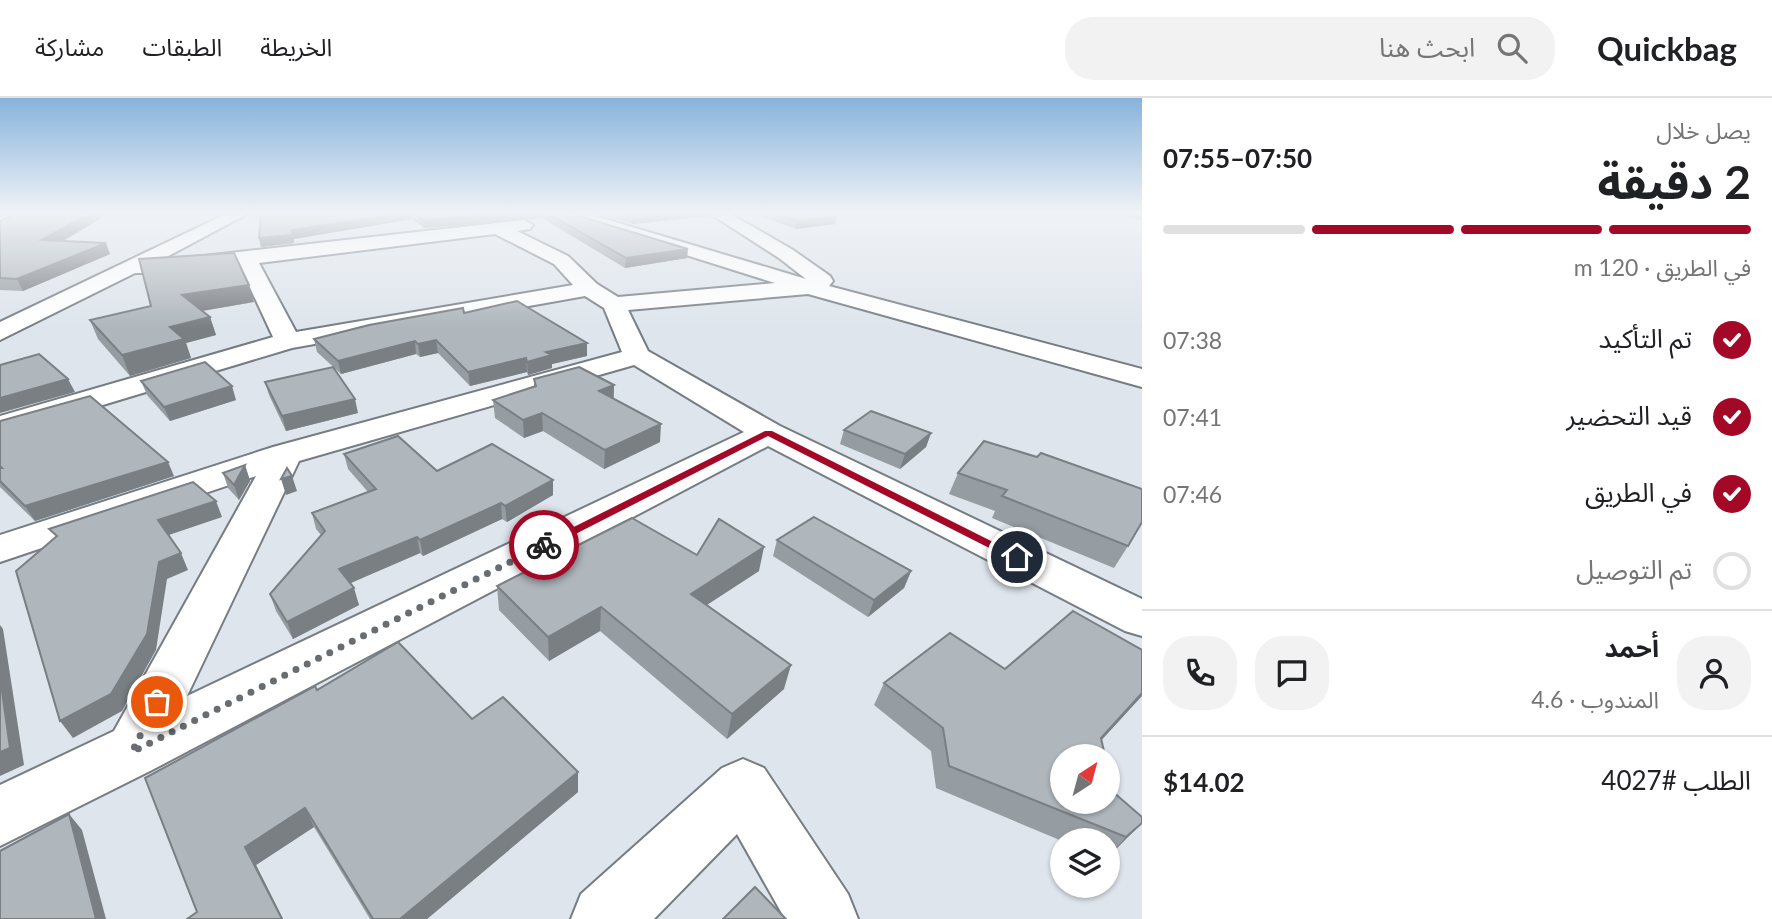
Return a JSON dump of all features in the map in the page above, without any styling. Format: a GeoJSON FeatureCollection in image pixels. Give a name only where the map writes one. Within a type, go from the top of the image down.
{"type":"FeatureCollection","features":[{"type":"Feature","properties":{"kind":"street"},"geometry":{"type":"LineString","coordinates":[[61,279],[123,251]]}},
{"type":"Feature","properties":{"kind":"street"},"geometry":{"type":"LineString","coordinates":[[0,331],[163,251]]}},
{"type":"Feature","properties":{"kind":"street"},"geometry":{"type":"LineString","coordinates":[[131,267],[171,267],[312,251]]}},
{"type":"Feature","properties":{"kind":"street"},"geometry":{"type":"LineString","coordinates":[[544,251],[561,260],[602,297],[638,356],[768,433],[1142,619]]}},
{"type":"Feature","properties":{"kind":"street"},"geometry":{"type":"LineString","coordinates":[[681,251],[1142,378]]}},
{"type":"Feature","properties":{"kind":"street"},"geometry":{"type":"LineString","coordinates":[[0,426],[288,341],[602,297],[809,286],[822,281],[781,251]]}},
{"type":"Feature","properties":{"kind":"street"},"geometry":{"type":"LineString","coordinates":[[247,259],[288,341]]}},
{"type":"Feature","properties":{"kind":"street"},"geometry":{"type":"LineString","coordinates":[[0,549],[285,454],[638,356]]}},
{"type":"Feature","properties":{"kind":"street"},"geometry":{"type":"LineString","coordinates":[[0,816],[768,433]]}},
{"type":"Feature","properties":{"kind":"street"},"geometry":{"type":"LineString","coordinates":[[132,752],[285,454]]}},
{"type":"Feature","properties":{"kind":"street"},"geometry":{"type":"LineString","coordinates":[[606,919],[743,787],[823,919]]}},
{"type":"Feature","properties":{"kind":"building"},"geometry":{"type":"Polygon","coordinates":[[[0,251],[85,251],[17,279],[0,278],[0,251]]]}},
{"type":"Feature","properties":{"kind":"building"},"geometry":{"type":"Polygon","coordinates":[[[614,251],[672,251],[626,258],[614,251]]]}},
{"type":"Feature","properties":{"kind":"building"},"geometry":{"type":"Polygon","coordinates":[[[234,253],[249,285],[182,295],[210,317],[170,327],[184,339],[122,355],[90,320],[151,306],[139,259],[234,253]]]}},
{"type":"Feature","properties":{"kind":"building"},"geometry":{"type":"Polygon","coordinates":[[[517,301],[587,343],[546,352],[552,355],[527,362],[526,358],[468,372],[436,340],[418,344],[415,341],[338,361],[314,339],[369,325],[463,308],[464,313],[517,301]]]}},
{"type":"Feature","properties":{"kind":"building"},"geometry":{"type":"Polygon","coordinates":[[[39,354],[68,379],[0,398],[0,365],[39,354]]]}},
{"type":"Feature","properties":{"kind":"building"},"geometry":{"type":"Polygon","coordinates":[[[205,362],[232,386],[164,407],[141,381],[205,362]]]}},
{"type":"Feature","properties":{"kind":"building"},"geometry":{"type":"Polygon","coordinates":[[[333,367],[355,399],[282,416],[265,382],[333,367]]]}},
{"type":"Feature","properties":{"kind":"building"},"geometry":{"type":"Polygon","coordinates":[[[579,367],[614,385],[599,391],[661,424],[605,450],[542,413],[523,420],[493,400],[536,386],[534,379],[579,367]]]}},
{"type":"Feature","properties":{"kind":"building"},"geometry":{"type":"Polygon","coordinates":[[[90,396],[168,462],[25,506],[0,481],[0,421],[90,396]]]}},
{"type":"Feature","properties":{"kind":"building"},"geometry":{"type":"Polygon","coordinates":[[[871,411],[931,433],[905,454],[844,430],[871,411]]]}},
{"type":"Feature","properties":{"kind":"building"},"geometry":{"type":"Polygon","coordinates":[[[398,436],[437,471],[492,444],[553,480],[505,506],[501,503],[420,540],[417,537],[339,569],[354,588],[287,622],[270,594],[325,531],[312,513],[376,489],[344,454],[398,436]]]}},
{"type":"Feature","properties":{"kind":"building"},"geometry":{"type":"Polygon","coordinates":[[[984,441],[1037,457],[1041,453],[1142,489],[1142,522],[1128,546],[1002,496],[1007,490],[958,473],[984,441]]]}},
{"type":"Feature","properties":{"kind":"building"},"geometry":{"type":"Polygon","coordinates":[[[245,465],[234,485],[223,473],[245,465]]]}},
{"type":"Feature","properties":{"kind":"building"},"geometry":{"type":"Polygon","coordinates":[[[287,468],[292,476],[281,479],[287,468]]]}},
{"type":"Feature","properties":{"kind":"building"},"geometry":{"type":"Polygon","coordinates":[[[193,482],[216,501],[158,520],[181,553],[159,562],[147,634],[111,694],[60,721],[16,571],[57,536],[49,529],[193,482]]]}},
{"type":"Feature","properties":{"kind":"building"},"geometry":{"type":"Polygon","coordinates":[[[814,517],[911,571],[874,600],[777,540],[814,517]]]}},
{"type":"Feature","properties":{"kind":"building"},"geometry":{"type":"Polygon","coordinates":[[[632,518],[697,555],[719,519],[764,547],[691,594],[791,665],[732,714],[601,607],[548,637],[497,586],[632,518]]]}},
{"type":"Feature","properties":{"kind":"building"},"geometry":{"type":"Polygon","coordinates":[[[1073,611],[1142,650],[1142,693],[1101,738],[1102,744],[1050,744],[1050,807],[949,766],[943,728],[884,683],[950,633],[1005,669],[1073,611]]]}},
{"type":"Feature","properties":{"kind":"building"},"geometry":{"type":"Polygon","coordinates":[[[398,642],[472,719],[503,697],[578,772],[400,919],[373,919],[305,808],[245,847],[282,919],[187,919],[197,912],[145,778],[315,686],[317,690],[398,642]]]}},
{"type":"Feature","properties":{"kind":"building"},"geometry":{"type":"Polygon","coordinates":[[[0,677],[10,748],[0,752],[0,677]]]}},
{"type":"Feature","properties":{"kind":"building"},"geometry":{"type":"Polygon","coordinates":[[[1120,798],[1142,817],[1142,823],[1126,837],[1120,835],[1120,828],[1104,828],[1069,814],[1120,814],[1120,798]]]}},
{"type":"Feature","properties":{"kind":"building"},"geometry":{"type":"Polygon","coordinates":[[[69,814],[96,919],[0,919],[0,851],[69,814]]]}},
{"type":"Feature","properties":{"kind":"building"},"geometry":{"type":"Polygon","coordinates":[[[755,887],[786,919],[723,919],[755,887]]]}},
{"type":"Feature","properties":{"kind":"way so far"},"geometry":{"type":"LineString","coordinates":[[157,702],[132,752],[544,545]]}},
{"type":"Feature","properties":{"kind":"route"},"geometry":{"type":"LineString","coordinates":[[544,545],[768,433],[1017,557]]}}]}
